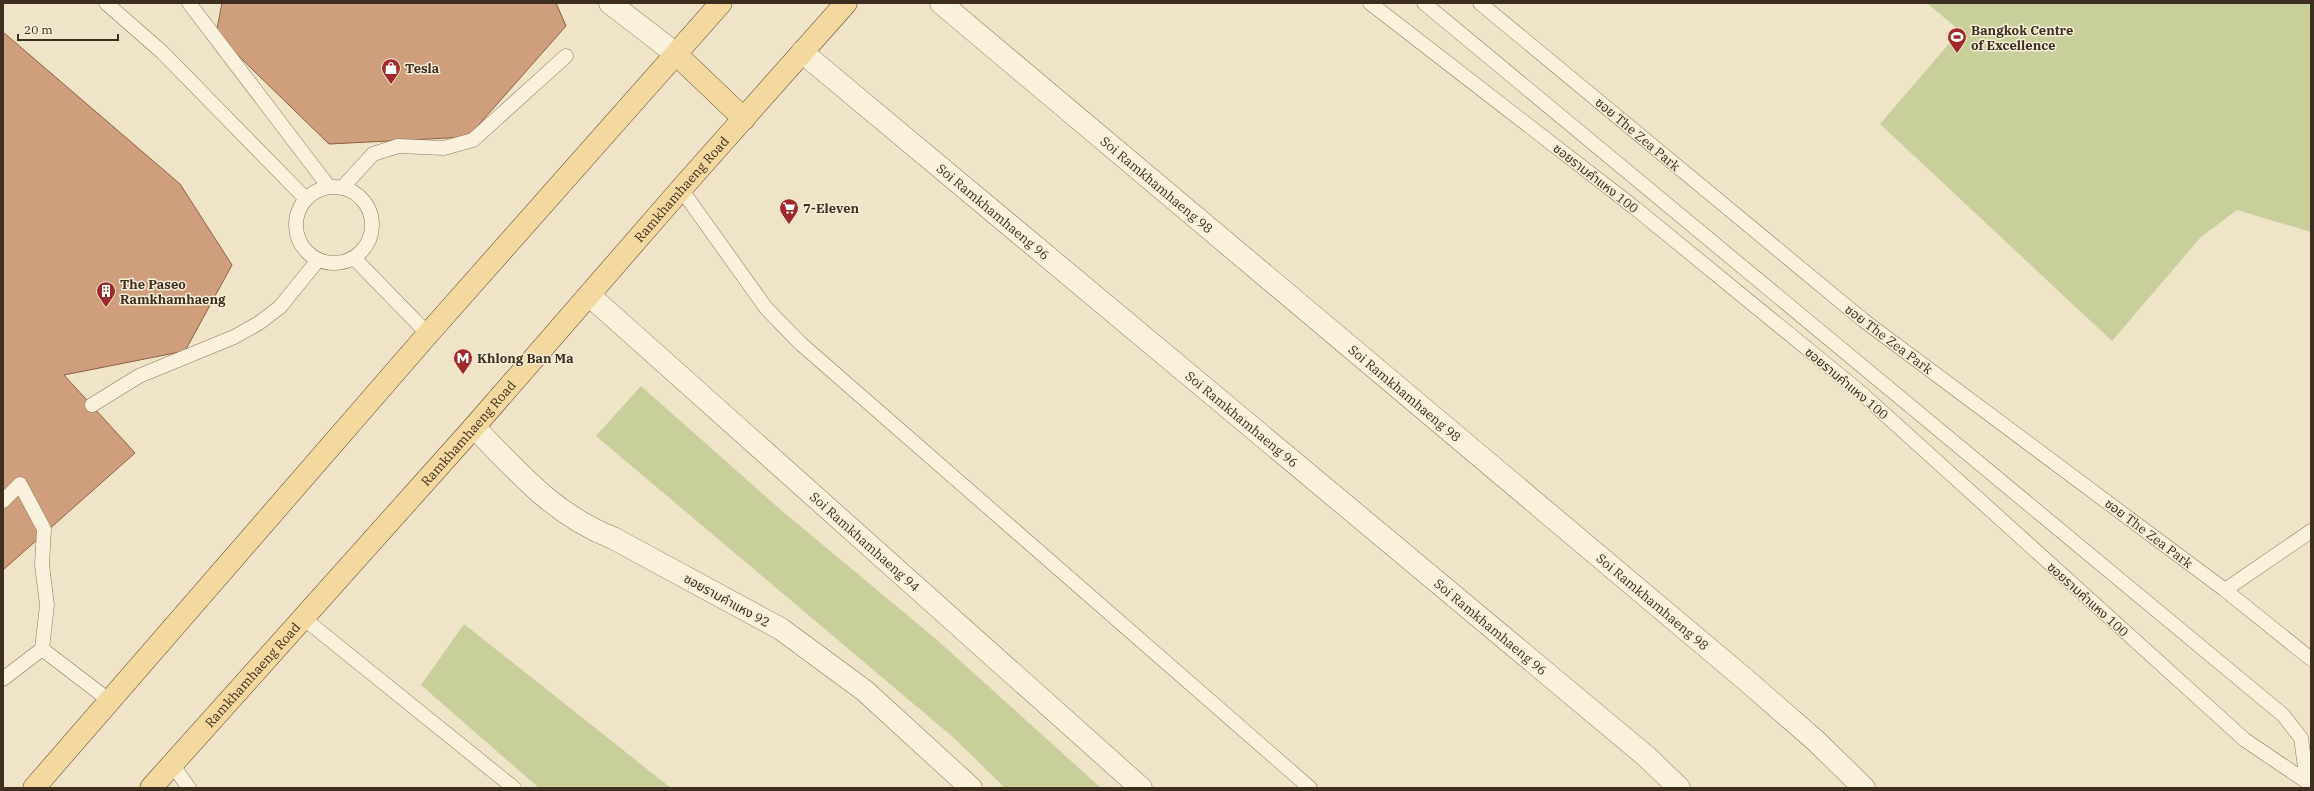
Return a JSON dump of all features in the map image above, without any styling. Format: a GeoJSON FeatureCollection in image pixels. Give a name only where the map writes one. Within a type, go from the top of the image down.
{"type":"FeatureCollection","features":[{"type":"Feature","properties":{"kind":"main road"},"geometry":{"type":"LineString","coordinates":[[34,788],[428,334],[721,3]]}},
{"type":"Feature","properties":{"kind":"main road","name":"Ramkhamhaeng Road"},"geometry":{"type":"LineString","coordinates":[[151,788],[302,617],[474,427],[681,189],[846,3]]}},
{"type":"Feature","properties":{"kind":"main road"},"geometry":{"type":"LineString","coordinates":[[676,54],[744,119]]}},
{"type":"Feature","properties":{"kind":"street"},"geometry":{"type":"LineString","coordinates":[[610,3],[676,54]]}},
{"type":"Feature","properties":{"kind":"street","name":"Soi Ramkhamhaeng 98"},"geometry":{"type":"LineString","coordinates":[[941,3],[1746,680],[1816,741],[1864,788]]}},
{"type":"Feature","properties":{"kind":"street","name":"Soi Ramkhamhaeng 96"},"geometry":{"type":"LineString","coordinates":[[802,52],[1647,757],[1679,788]]}},
{"type":"Feature","properties":{"kind":"street","name":"Soi Ramkhamhaeng 94"},"geometry":{"type":"LineString","coordinates":[[589,295],[1141,788]]}},
{"type":"Feature","properties":{"kind":"street","name":"ซอยรามคําแหง 92"},"geometry":{"type":"LineString","coordinates":[[474,427],[544,498],[588,528],[613,538],[781,629],[865,691],[971,788]]}},
{"type":"Feature","properties":{"kind":"lane"},"geometry":{"type":"LineString","coordinates":[[106,3],[162,52],[306,199]]}},
{"type":"Feature","properties":{"kind":"lane"},"geometry":{"type":"LineString","coordinates":[[189,3],[336,188]]}},
{"type":"Feature","properties":{"kind":"lane","name":"ซอยรามคำแหง 100"},"geometry":{"type":"LineString","coordinates":[[1370,3],[1635,208],[1859,391],[2245,740],[2309,784]]}},
{"type":"Feature","properties":{"kind":"lane","name":"ซอยรามคำแหง 100"},"geometry":{"type":"LineString","coordinates":[[1424,3],[2283,714],[2301,738],[2309,784]]}},
{"type":"Feature","properties":{"kind":"lane","name":"ซอย The Zea Park"},"geometry":{"type":"LineString","coordinates":[[1480,3],[1863,320],[2225,590],[2311,659]]}},
{"type":"Feature","properties":{"kind":"lane"},"geometry":{"type":"LineString","coordinates":[[336,188],[373,154],[398,146],[444,148],[474,140],[566,56]]}},
{"type":"Feature","properties":{"kind":"lane"},"geometry":{"type":"LineString","coordinates":[[336,188],[354,193],[364,201],[370,213],[372,226],[369,239],[363,250],[354,258],[342,262],[330,263],[318,260],[308,253],[300,244],[296,232],[296,220],[299,209],[306,199],[316,191],[336,188]]}},
{"type":"Feature","properties":{"kind":"lane"},"geometry":{"type":"LineString","coordinates":[[681,189],[766,308],[800,343],[1310,788]]}},
{"type":"Feature","properties":{"kind":"lane"},"geometry":{"type":"LineString","coordinates":[[354,258],[428,334]]}},
{"type":"Feature","properties":{"kind":"lane"},"geometry":{"type":"LineString","coordinates":[[92,405],[139,376],[234,337],[259,323],[280,307],[318,260]]}},
{"type":"Feature","properties":{"kind":"lane"},"geometry":{"type":"LineString","coordinates":[[3,501],[20,484],[44,529],[42,565],[47,606],[42,649],[3,679]]}},
{"type":"Feature","properties":{"kind":"lane"},"geometry":{"type":"LineString","coordinates":[[2225,590],[2311,531]]}},
{"type":"Feature","properties":{"kind":"lane"},"geometry":{"type":"LineString","coordinates":[[302,617],[514,788]]}},
{"type":"Feature","properties":{"kind":"lane"},"geometry":{"type":"LineString","coordinates":[[42,649],[110,701]]}},
{"type":"Feature","properties":{"kind":"lane"},"geometry":{"type":"LineString","coordinates":[[172,764],[189,788]]}},
{"type":"Feature","properties":{"kind":"green space"},"geometry":{"type":"Polygon","coordinates":[[[1927,3],[2311,3],[2311,232],[2237,210],[2201,237],[2112,341],[1880,124],[1960,31],[1927,3]]]}},
{"type":"Feature","properties":{"kind":"green space"},"geometry":{"type":"Polygon","coordinates":[[[641,386],[781,510],[936,639],[1101,788],[1005,788],[954,738],[596,436],[641,386]]]}},
{"type":"Feature","properties":{"kind":"green space"},"geometry":{"type":"Polygon","coordinates":[[[464,624],[671,788],[539,788],[421,685],[464,624]]]}},
{"type":"Feature","properties":{"kind":"building","name":"Tesla"},"geometry":{"type":"Polygon","coordinates":[[[222,3],[556,3],[566,26],[468,137],[329,144],[216,34],[222,3]]]}},
{"type":"Feature","properties":{"kind":"building","name":"The Paseo Ramkhamhaeng"},"geometry":{"type":"Polygon","coordinates":[[[3,32],[180,184],[232,265],[185,351],[64,375],[135,453],[3,570],[3,32]]]}},
{"type":"Feature","properties":{"kind":"place","name":"Bangkok Centre of Excellence"},"geometry":{"type":"Point","coordinates":[1957,54]}},
{"type":"Feature","properties":{"kind":"place","name":"Tesla"},"geometry":{"type":"Point","coordinates":[391,85]}},
{"type":"Feature","properties":{"kind":"place","name":"7-Eleven"},"geometry":{"type":"Point","coordinates":[789,225]}},
{"type":"Feature","properties":{"kind":"place","name":"The Paseo Ramkhamhaeng"},"geometry":{"type":"Point","coordinates":[106,308]}},
{"type":"Feature","properties":{"kind":"place","name":"Khlong Ban Ma"},"geometry":{"type":"Point","coordinates":[463,375]}}]}
